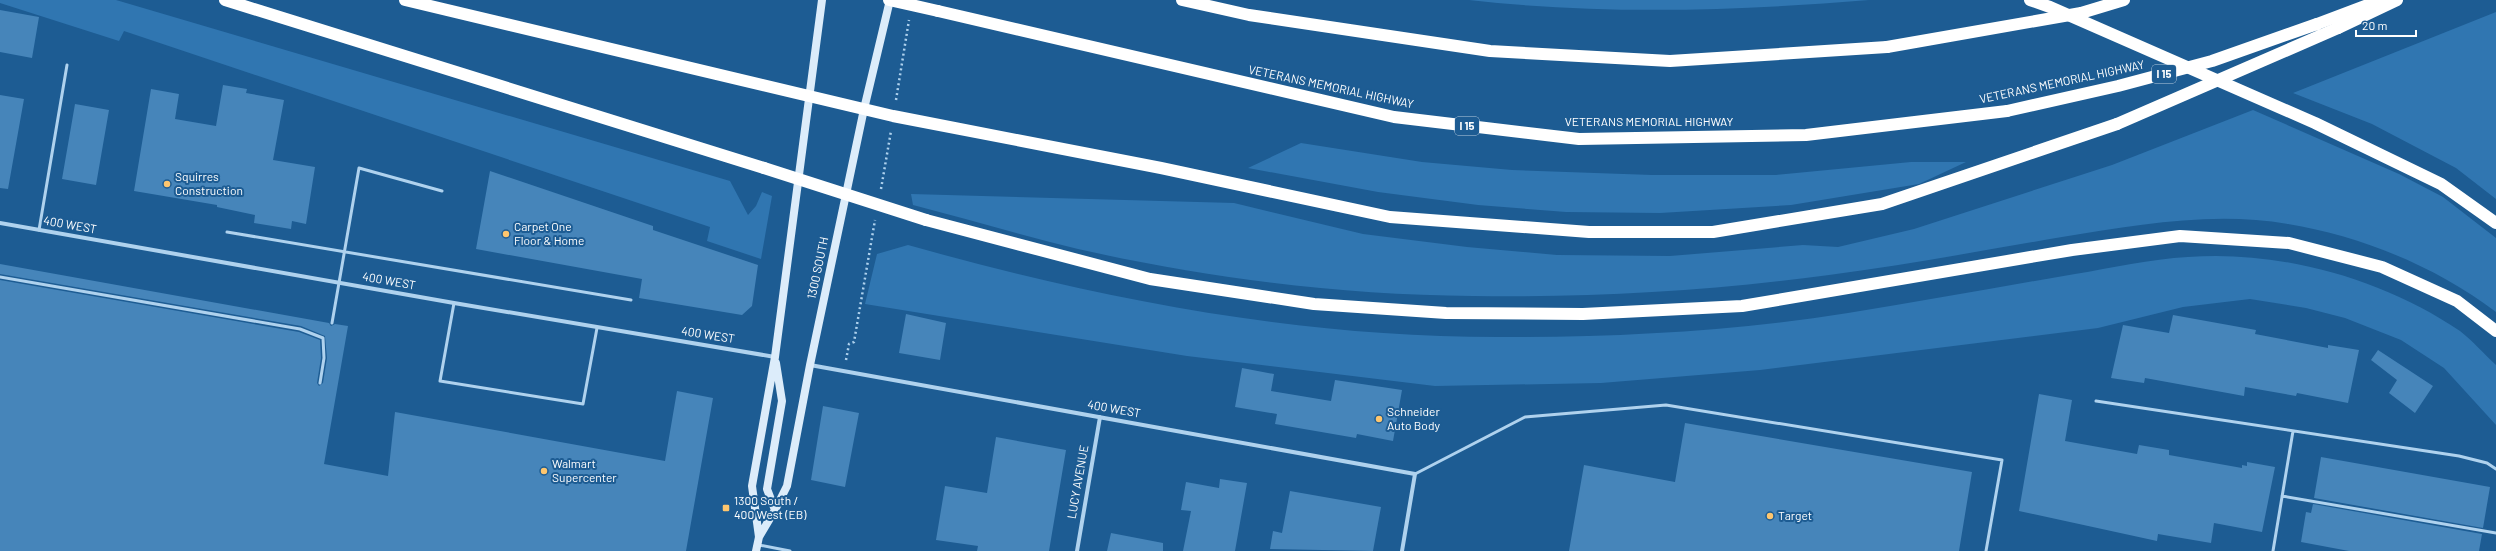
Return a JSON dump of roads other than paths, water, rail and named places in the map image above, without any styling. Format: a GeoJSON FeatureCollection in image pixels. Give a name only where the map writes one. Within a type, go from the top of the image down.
{"type":"FeatureCollection","features":[{"type":"Feature","properties":{"kind":"highway"},"geometry":{"type":"LineString","coordinates":[[225,0],[926,220],[1150,279],[1314,304],[1446,313],[1583,314],[1742,306],[2072,250],[2180,236],[2289,243],[2382,267],[2457,301],[2496,331]]}},
{"type":"Feature","properties":{"kind":"highway"},"geometry":{"type":"LineString","coordinates":[[405,0],[864,109],[1161,168],[1390,217],[1589,232],[1712,232],[1882,204],[2117,124],[2338,28],[2397,0]]}},
{"type":"Feature","properties":{"kind":"highway","name":"VETERANS MEMORIAL HIGHWAY"},"geometry":{"type":"LineString","coordinates":[[889,0],[1394,117],[1579,138],[1806,136],[2007,111],[2118,86],[2212,61],[2381,0]]}},
{"type":"Feature","properties":{"kind":"highway"},"geometry":{"type":"LineString","coordinates":[[1182,0],[1250,15],[1490,51],[1670,60],[1887,47],[2081,13],[2124,0]]}},
{"type":"Feature","properties":{"kind":"highway"},"geometry":{"type":"LineString","coordinates":[[2030,0],[2058,10],[2315,123],[2441,184],[2496,223]]}},
{"type":"Feature","properties":{"kind":"main road"},"geometry":{"type":"LineString","coordinates":[[757,544],[752,486],[775,357],[822,0]]}},
{"type":"Feature","properties":{"kind":"main road","name":"1300 SOUTH"},"geometry":{"type":"LineString","coordinates":[[757,544],[787,486],[810,364],[864,109],[889,0]]}},
{"type":"Feature","properties":{"kind":"main road"},"geometry":{"type":"LineString","coordinates":[[775,357],[782,401],[767,489],[775,510]]}},
{"type":"Feature","properties":{"kind":"street","name":"400 WEST"},"geometry":{"type":"LineString","coordinates":[[0,223],[597,328],[775,357]]}},
{"type":"Feature","properties":{"kind":"street","name":"400 WEST"},"geometry":{"type":"LineString","coordinates":[[810,364],[1416,474]]}},
{"type":"Feature","properties":{"kind":"street","name":"LUCY AVENUE"},"geometry":{"type":"LineString","coordinates":[[1076,551],[1100,417]]}},
{"type":"Feature","properties":{"kind":"street"},"geometry":{"type":"LineString","coordinates":[[1402,551],[1416,474]]}},
{"type":"Feature","properties":{"kind":"lane"},"geometry":{"type":"LineString","coordinates":[[39,230],[67,65]]}},
{"type":"Feature","properties":{"kind":"lane"},"geometry":{"type":"LineString","coordinates":[[332,323],[359,168],[442,191]]}},
{"type":"Feature","properties":{"kind":"lane"},"geometry":{"type":"LineString","coordinates":[[227,232],[631,300]]}},
{"type":"Feature","properties":{"kind":"lane"},"geometry":{"type":"LineString","coordinates":[[0,277],[300,329],[322,338],[324,358],[320,383]]}},
{"type":"Feature","properties":{"kind":"lane"},"geometry":{"type":"LineString","coordinates":[[454,303],[440,381],[583,404],[597,328]]}},
{"type":"Feature","properties":{"kind":"lane"},"geometry":{"type":"LineString","coordinates":[[2096,400],[2459,456],[2487,463],[2496,469]]}},
{"type":"Feature","properties":{"kind":"lane"},"geometry":{"type":"LineString","coordinates":[[1416,474],[1525,418],[1666,404],[2002,460],[1986,551]]}},
{"type":"Feature","properties":{"kind":"lane"},"geometry":{"type":"LineString","coordinates":[[2274,551],[2293,431]]}},
{"type":"Feature","properties":{"kind":"lane"},"geometry":{"type":"LineString","coordinates":[[2282,496],[2496,534]]}},
{"type":"Feature","properties":{"kind":"lane"},"geometry":{"type":"LineString","coordinates":[[757,544],[790,551]]}},
{"type":"Feature","properties":{"kind":"place","name":"Squirres Construction"},"geometry":{"type":"Point","coordinates":[167,184]}},
{"type":"Feature","properties":{"kind":"place","name":"Carpet One Floor & Home"},"geometry":{"type":"Point","coordinates":[506,234]}},
{"type":"Feature","properties":{"kind":"place","name":"Schneider Auto Body"},"geometry":{"type":"Point","coordinates":[1379,419]}},
{"type":"Feature","properties":{"kind":"place","name":"Walmart Supercenter"},"geometry":{"type":"Point","coordinates":[544,471]}},
{"type":"Feature","properties":{"kind":"place","name":"1300 South / 400 West (EB)"},"geometry":{"type":"Point","coordinates":[726,508]}},
{"type":"Feature","properties":{"kind":"place","name":"Target"},"geometry":{"type":"Point","coordinates":[1770,516]}}]}
